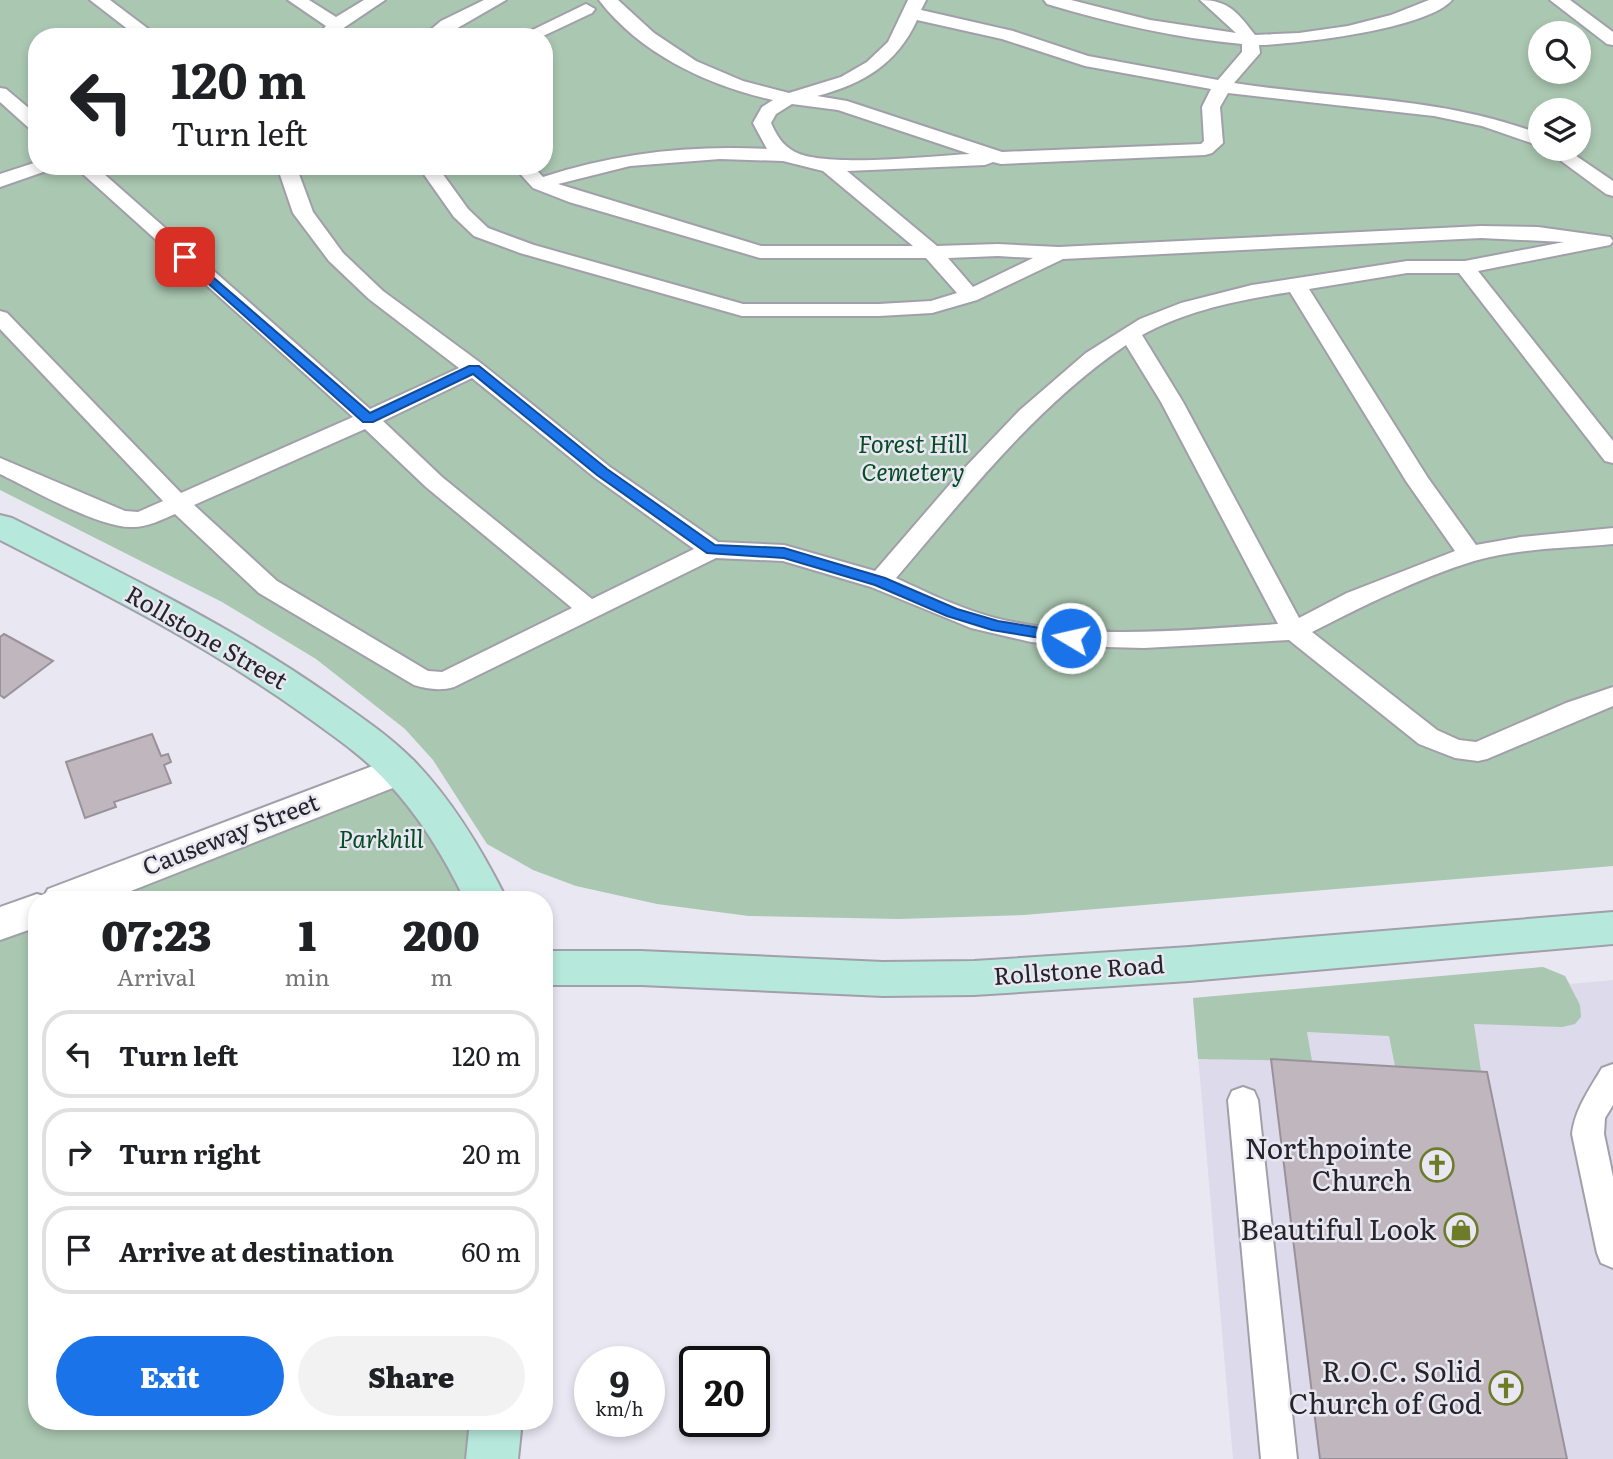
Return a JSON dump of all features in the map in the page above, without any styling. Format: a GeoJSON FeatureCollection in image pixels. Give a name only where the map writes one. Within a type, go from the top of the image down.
{"type":"FeatureCollection","features":[{"type":"Feature","properties":{"kind":"main road","name":"Rollstone Street"},"geometry":{"type":"LineString","coordinates":[[0,526],[204,632],[257,664],[361,738],[399,770]]}},
{"type":"Feature","properties":{"kind":"main road"},"geometry":{"type":"LineString","coordinates":[[399,770],[428,803],[481,891]]}},
{"type":"Feature","properties":{"kind":"main road","name":"Rollstone Road"},"geometry":{"type":"LineString","coordinates":[[553,968],[588,966],[863,979],[1024,976],[1612,935]]}},
{"type":"Feature","properties":{"kind":"main road"},"geometry":{"type":"LineString","coordinates":[[492,1459],[495,1430]]}},
{"type":"Feature","properties":{"kind":"street","name":"Causeway Street"},"geometry":{"type":"LineString","coordinates":[[86,891],[399,770]]}},
{"type":"Feature","properties":{"kind":"street"},"geometry":{"type":"LineString","coordinates":[[0,924],[28,913]]}},
{"type":"Feature","properties":{"kind":"lane"},"geometry":{"type":"LineString","coordinates":[[99,0],[138,28]]}},
{"type":"Feature","properties":{"kind":"lane"},"geometry":{"type":"LineString","coordinates":[[297,0],[328,28]]}},
{"type":"Feature","properties":{"kind":"lane"},"geometry":{"type":"LineString","coordinates":[[335,28],[376,0]]}},
{"type":"Feature","properties":{"kind":"lane"},"geometry":{"type":"LineString","coordinates":[[443,28],[498,0]]}},
{"type":"Feature","properties":{"kind":"lane"},"geometry":{"type":"LineString","coordinates":[[542,28],[581,4],[605,0],[646,38],[685,63],[727,81],[789,97],[841,105],[1001,158]]}},
{"type":"Feature","properties":{"kind":"lane"},"geometry":{"type":"LineString","coordinates":[[1053,0],[1149,28],[1192,36],[1250,40],[1294,40],[1333,33],[1414,13],[1443,0]]}},
{"type":"Feature","properties":{"kind":"lane"},"geometry":{"type":"LineString","coordinates":[[540,184],[598,166],[689,153],[782,155],[829,166],[1205,149],[1214,143],[1211,107],[1222,86],[1251,53],[1250,40],[1235,21],[1209,0]]}},
{"type":"Feature","properties":{"kind":"lane"},"geometry":{"type":"LineString","coordinates":[[1559,0],[1613,40]]}},
{"type":"Feature","properties":{"kind":"lane"},"geometry":{"type":"LineString","coordinates":[[782,155],[767,139],[762,123],[769,111],[789,97],[832,87],[857,77],[896,44],[913,6],[1085,61],[1259,94],[1426,109],[1475,117],[1528,136]]}},
{"type":"Feature","properties":{"kind":"lane"},"geometry":{"type":"LineString","coordinates":[[0,93],[28,117]]}},
{"type":"Feature","properties":{"kind":"lane"},"geometry":{"type":"LineString","coordinates":[[1571,161],[1613,190]]}},
{"type":"Feature","properties":{"kind":"lane"},"geometry":{"type":"LineString","coordinates":[[829,166],[932,251],[970,296]]}},
{"type":"Feature","properties":{"kind":"lane"},"geometry":{"type":"LineString","coordinates":[[0,181],[28,171]]}},
{"type":"Feature","properties":{"kind":"lane"},"geometry":{"type":"LineString","coordinates":[[93,175],[368,419],[434,482],[590,610]]}},
{"type":"Feature","properties":{"kind":"lane"},"geometry":{"type":"LineString","coordinates":[[289,175],[303,213],[336,257],[376,295],[474,369],[602,472],[712,550]]}},
{"type":"Feature","properties":{"kind":"lane"},"geometry":{"type":"LineString","coordinates":[[434,175],[461,213],[481,232],[527,248],[742,310],[879,310],[932,307],[970,296],[1059,253]]}},
{"type":"Feature","properties":{"kind":"lane"},"geometry":{"type":"LineString","coordinates":[[531,175],[540,184],[576,198],[761,251],[815,254],[998,250],[1059,253],[1481,232],[1538,233],[1608,240]]}},
{"type":"Feature","properties":{"kind":"lane"},"geometry":{"type":"LineString","coordinates":[[880,582],[994,452],[1075,370],[1130,333],[1193,305],[1238,293],[1408,267],[1465,267],[1608,240]]}},
{"type":"Feature","properties":{"kind":"lane"},"geometry":{"type":"LineString","coordinates":[[1465,267],[1613,456]]}},
{"type":"Feature","properties":{"kind":"lane"},"geometry":{"type":"LineString","coordinates":[[1296,285],[1418,481],[1470,554]]}},
{"type":"Feature","properties":{"kind":"lane"},"geometry":{"type":"LineString","coordinates":[[0,317],[178,503],[268,587],[423,679],[445,681],[712,550],[784,553],[880,582],[952,612],[997,626],[1071,638],[1180,638],[1294,631],[1356,599],[1470,554],[1521,545],[1613,536]]}},
{"type":"Feature","properties":{"kind":"lane"},"geometry":{"type":"LineString","coordinates":[[1130,333],[1172,402],[1294,631],[1428,737],[1455,749],[1478,752],[1575,709],[1613,696]]}},
{"type":"Feature","properties":{"kind":"lane"},"geometry":{"type":"LineString","coordinates":[[0,465],[106,513],[129,520],[148,516],[178,503],[474,369]]}},
{"type":"Feature","properties":{"kind":"lane"},"geometry":{"type":"LineString","coordinates":[[1613,1077],[1590,1116],[1588,1134],[1602,1157],[1613,1253]]}},
{"type":"Feature","properties":{"kind":"lane"},"geometry":{"type":"LineString","coordinates":[[1243,1100],[1279,1459]]}},
{"type":"Feature","properties":{"kind":"shaded area"},"geometry":{"type":"Polygon","coordinates":[[[1543,967],[1565,976],[1570,984],[1613,980],[1613,1459],[1233,1459],[1193,998],[1543,967]]]}},
{"type":"Feature","properties":{"kind":"green space","name":"Forest Hill Cemetery"},"geometry":{"type":"Polygon","coordinates":[[[0,0],[1613,0],[1613,866],[1024,915],[899,919],[749,916],[657,904],[576,886],[533,870],[487,844],[433,760],[405,729],[316,659],[222,602],[0,490],[0,0]]]}},
{"type":"Feature","properties":{"kind":"green space","name":"Parkhill"},"geometry":{"type":"Polygon","coordinates":[[[399,770],[480,891],[86,891],[399,770]]]}},
{"type":"Feature","properties":{"kind":"green space"},"geometry":{"type":"Polygon","coordinates":[[[28,913],[28,1430],[495,1430],[492,1459],[0,1459],[0,924],[28,913]]]}},
{"type":"Feature","properties":{"kind":"green space"},"geometry":{"type":"Polygon","coordinates":[[[1543,967],[1565,976],[1580,1005],[1581,1017],[1575,1024],[1562,1027],[1474,1024],[1481,1071],[1395,1066],[1389,1036],[1307,1032],[1312,1061],[1198,1059],[1193,998],[1543,967]]]}},
{"type":"Feature","properties":{"kind":"building"},"geometry":{"type":"Polygon","coordinates":[[[4,634],[53,661],[4,698],[0,695],[0,637],[4,634]]]}},
{"type":"Feature","properties":{"kind":"building"},"geometry":{"type":"Polygon","coordinates":[[[152,734],[161,756],[168,754],[171,762],[164,765],[171,783],[114,802],[116,807],[85,818],[66,762],[152,734]]]}},
{"type":"Feature","properties":{"kind":"building"},"geometry":{"type":"Polygon","coordinates":[[[1271,1059],[1487,1072],[1567,1459],[1320,1459],[1271,1059]]]}},
{"type":"Feature","properties":{"kind":"place","name":"Northpointe Church"},"geometry":{"type":"Point","coordinates":[1437,1165]}},
{"type":"Feature","properties":{"kind":"place","name":"Beautiful Look"},"geometry":{"type":"Point","coordinates":[1461,1230]}},
{"type":"Feature","properties":{"kind":"place","name":"R.O.C. Solid Church of God"},"geometry":{"type":"Point","coordinates":[1506,1388]}},
{"type":"Feature","properties":{"kind":"route"},"geometry":{"type":"LineString","coordinates":[[185,257],[368,419],[474,369],[602,472],[712,550],[784,553],[880,582],[952,612],[997,626],[1071,638]]}}]}
